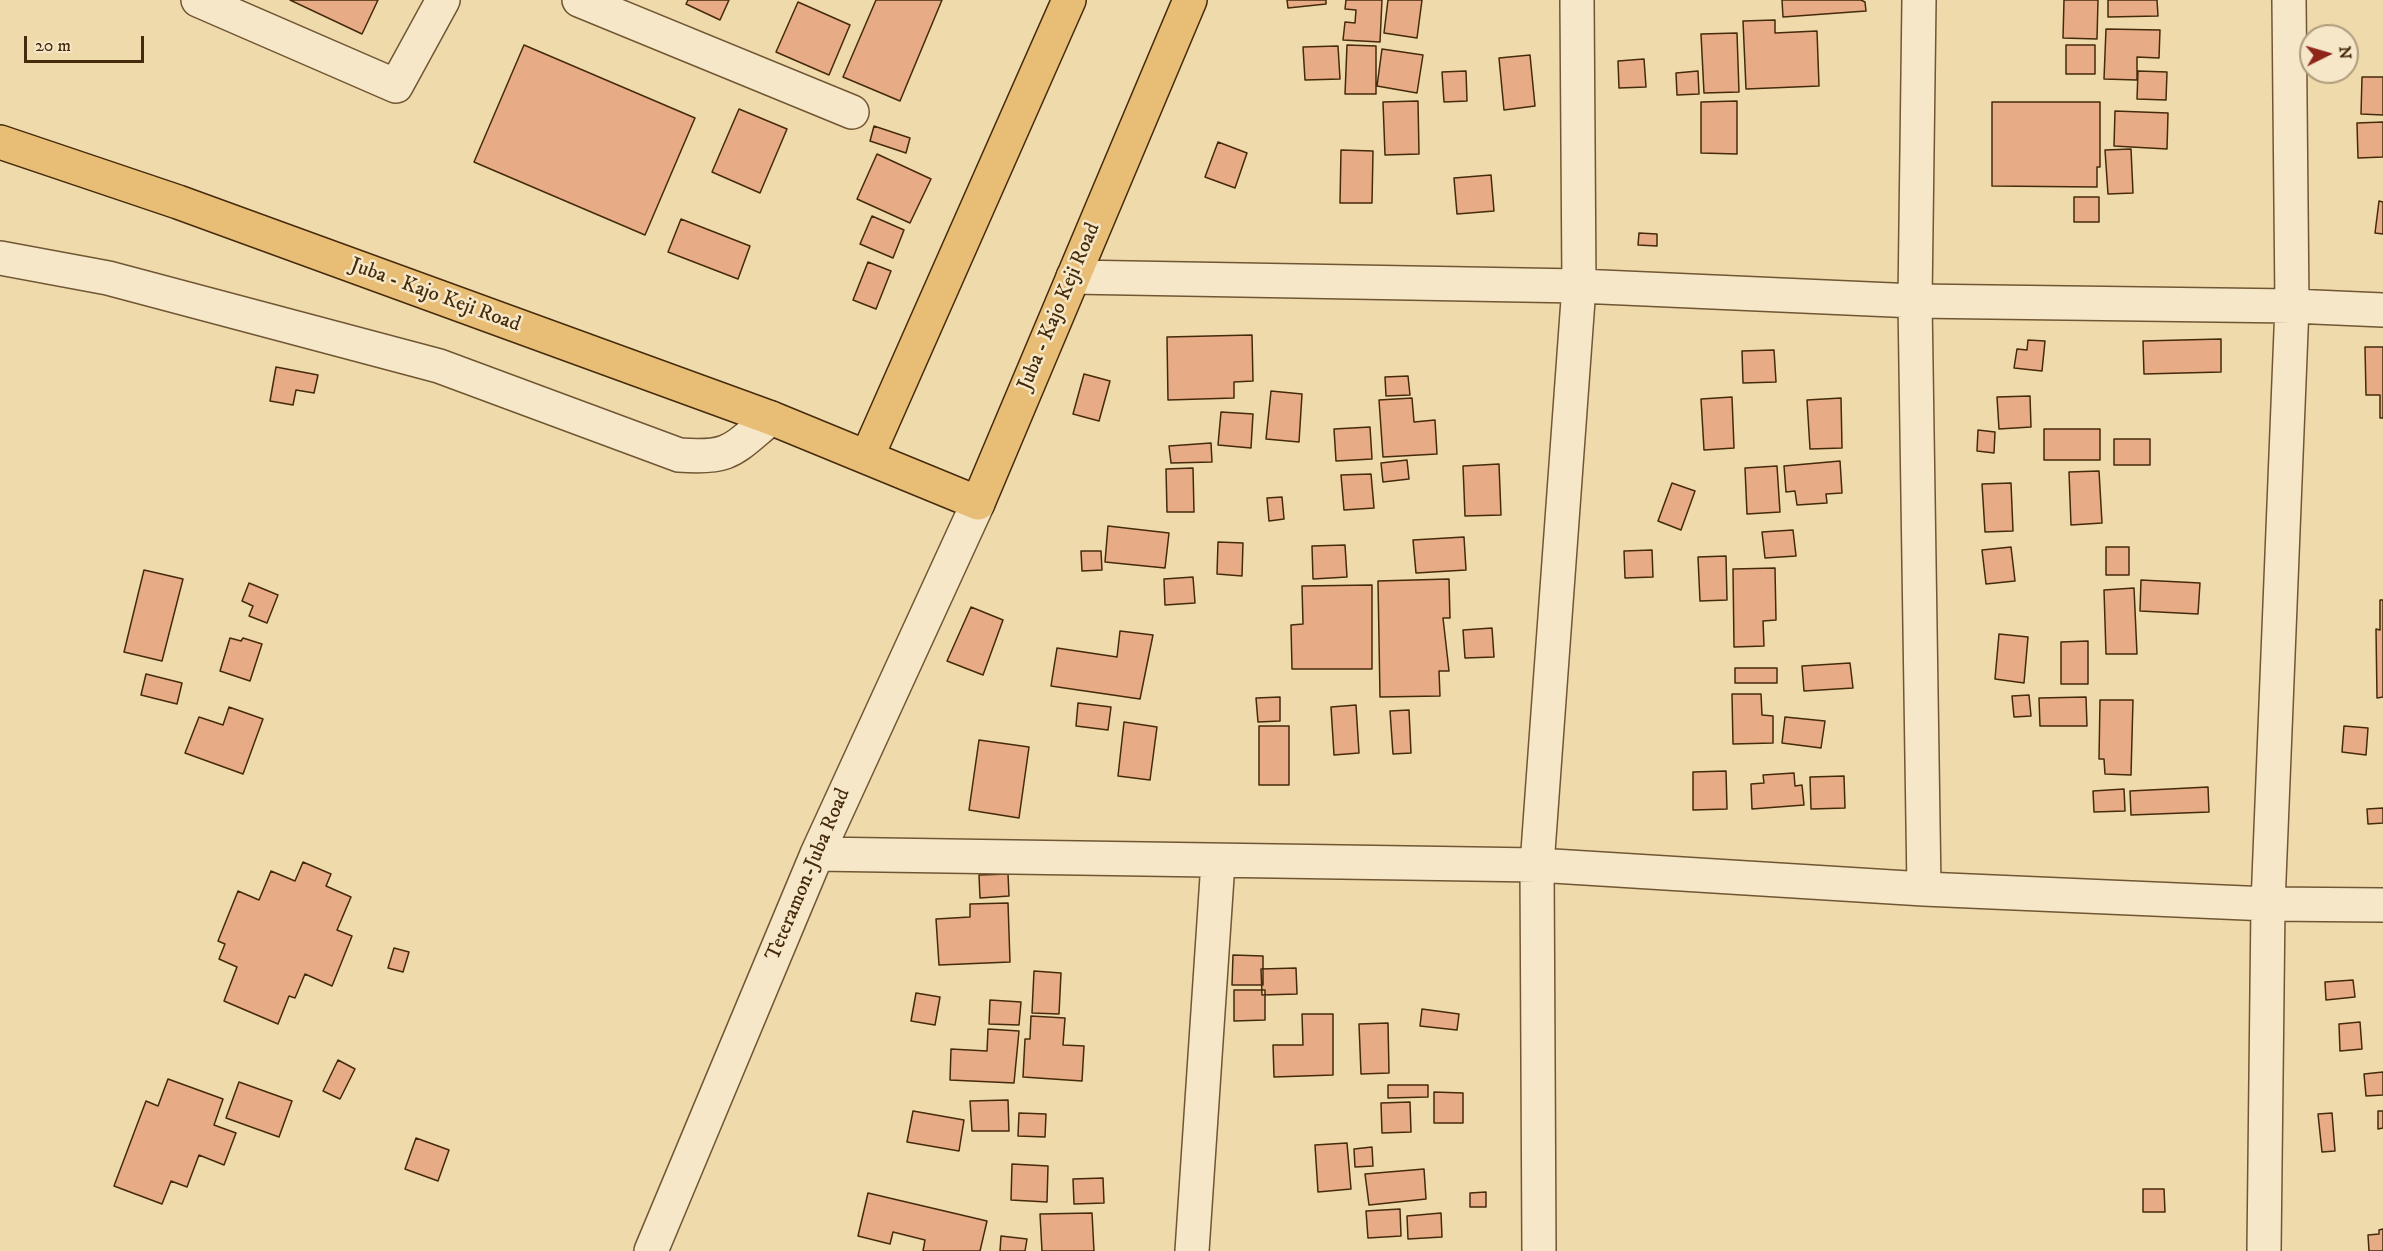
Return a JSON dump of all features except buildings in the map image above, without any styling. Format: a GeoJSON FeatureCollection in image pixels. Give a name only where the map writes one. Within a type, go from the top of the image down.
{"type":"FeatureCollection","features":[{"type":"Feature","properties":{"kind":"main road"},"geometry":{"type":"LineString","coordinates":[[867,457],[1070,0]]}},
{"type":"Feature","properties":{"kind":"main road","name":"Juba - Kajo Keji Road"},"geometry":{"type":"LineString","coordinates":[[0,141],[178,202],[771,418],[978,503],[1190,0]]}},
{"type":"Feature","properties":{"kind":"street"},"geometry":{"type":"LineString","coordinates":[[198,0],[396,86],[443,0]]}},
{"type":"Feature","properties":{"kind":"street"},"geometry":{"type":"LineString","coordinates":[[579,0],[852,112]]}},
{"type":"Feature","properties":{"kind":"street"},"geometry":{"type":"LineString","coordinates":[[1539,1251],[1537,865],[1579,286],[1577,0]]}},
{"type":"Feature","properties":{"kind":"street"},"geometry":{"type":"LineString","coordinates":[[1919,0],[1915,301],[1924,889]]}},
{"type":"Feature","properties":{"kind":"street"},"geometry":{"type":"LineString","coordinates":[[2264,1251],[2268,904],[2292,306],[2289,0]]}},
{"type":"Feature","properties":{"kind":"street"},"geometry":{"type":"LineString","coordinates":[[0,258],[108,278],[439,366],[679,455],[711,458],[730,452],[771,418]]}},
{"type":"Feature","properties":{"kind":"street"},"geometry":{"type":"LineString","coordinates":[[1073,277],[1579,286],[1915,301],[2292,306],[2383,310]]}},
{"type":"Feature","properties":{"kind":"street","name":"Teteramon-Juba Road"},"geometry":{"type":"LineString","coordinates":[[651,1251],[817,854],[978,503]]}},
{"type":"Feature","properties":{"kind":"street"},"geometry":{"type":"LineString","coordinates":[[817,854],[1218,862],[1537,865],[1924,889],[2268,904],[2383,904]]}},
{"type":"Feature","properties":{"kind":"street"},"geometry":{"type":"LineString","coordinates":[[1192,1251],[1218,862]]}}]}
